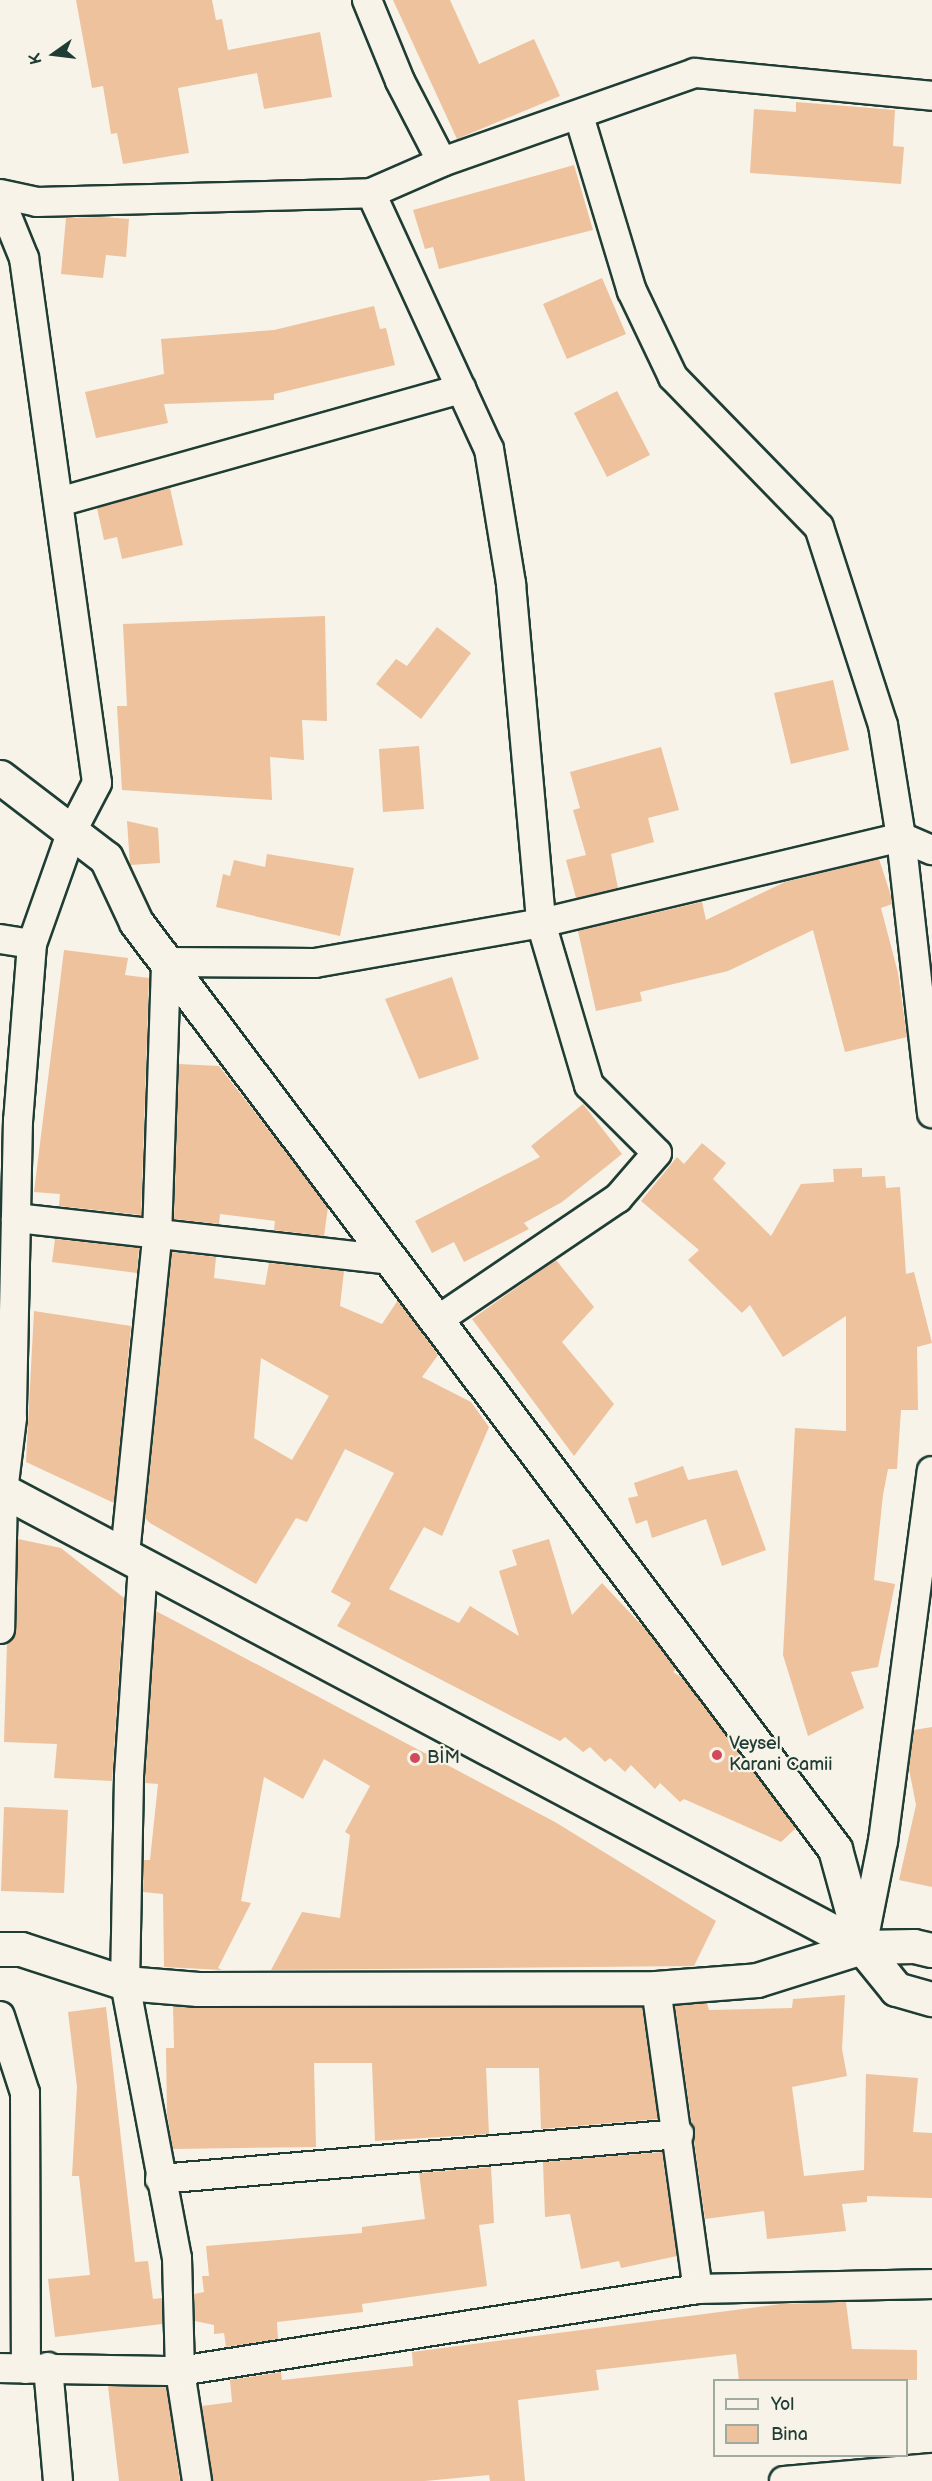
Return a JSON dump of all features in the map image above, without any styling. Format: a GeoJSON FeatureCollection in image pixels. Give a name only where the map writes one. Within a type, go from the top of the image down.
{"type":"FeatureCollection","features":[{"type":"Feature","properties":{"kind":"street"},"geometry":{"type":"LineString","coordinates":[[367,0],[400,81],[442,162]]}},
{"type":"Feature","properties":{"kind":"street"},"geometry":{"type":"LineString","coordinates":[[0,194],[37,202],[371,193],[442,162],[579,116],[695,73],[932,96]]}},
{"type":"Feature","properties":{"kind":"street"},"geometry":{"type":"LineString","coordinates":[[579,116],[632,291],[674,377],[819,527],[883,725],[901,837],[932,1113]]}},
{"type":"Feature","properties":{"kind":"street"},"geometry":{"type":"LineString","coordinates":[[371,193],[489,449],[511,584],[541,922],[589,1085],[657,1153],[618,1198],[438,1320]]}},
{"type":"Feature","properties":{"kind":"street"},"geometry":{"type":"LineString","coordinates":[[0,199],[24,258],[97,783],[72,831],[32,944],[18,1120],[12,1418],[2,1490],[0,1629]]}},
{"type":"Feature","properties":{"kind":"street"},"geometry":{"type":"LineString","coordinates":[[59,502],[461,389]]}},
{"type":"Feature","properties":{"kind":"street"},"geometry":{"type":"LineString","coordinates":[[0,777],[106,858],[136,922],[835,1849],[862,1947]]}},
{"type":"Feature","properties":{"kind":"street"},"geometry":{"type":"LineString","coordinates":[[166,962],[315,963],[541,922],[901,837],[932,850]]}},
{"type":"Feature","properties":{"kind":"street"},"geometry":{"type":"LineString","coordinates":[[0,939],[32,944]]}},
{"type":"Feature","properties":{"kind":"street"},"geometry":{"type":"LineString","coordinates":[[166,962],[157,1236],[134,1559],[125,1983],[160,2179],[177,2258],[180,2371],[197,2481]]}},
{"type":"Feature","properties":{"kind":"street"},"geometry":{"type":"LineString","coordinates":[[16,1218],[157,1236],[392,1260]]}},
{"type":"Feature","properties":{"kind":"street"},"geometry":{"type":"LineString","coordinates":[[862,1947],[883,1841],[923,1592],[932,1471]]}},
{"type":"Feature","properties":{"kind":"street"},"geometry":{"type":"LineString","coordinates":[[2,1490],[862,1947],[896,1989],[932,1999]]}},
{"type":"Feature","properties":{"kind":"street"},"geometry":{"type":"LineString","coordinates":[[0,1949],[21,1949],[125,1983],[198,1989],[656,1988],[757,1980],[862,1947],[914,1946],[932,1950]]}},
{"type":"Feature","properties":{"kind":"street"},"geometry":{"type":"LineString","coordinates":[[656,1988],[679,2134],[698,2289]]}},
{"type":"Feature","properties":{"kind":"street"},"geometry":{"type":"LineString","coordinates":[[0,2016],[25,2093],[25,2368],[58,2481]]}},
{"type":"Feature","properties":{"kind":"street"},"geometry":{"type":"LineString","coordinates":[[160,2179],[679,2134]]}},
{"type":"Feature","properties":{"kind":"street"},"geometry":{"type":"LineString","coordinates":[[25,2368],[180,2371],[698,2289],[932,2284]]}},
{"type":"Feature","properties":{"kind":"street"},"geometry":{"type":"LineString","coordinates":[[784,2481],[932,2468]]}},
{"type":"Feature","properties":{"kind":"building"},"geometry":{"type":"Polygon","coordinates":[[[76,0],[212,0],[216,20],[222,19],[228,50],[320,32],[332,97],[264,109],[257,73],[178,88],[189,153],[123,164],[117,133],[111,134],[103,86],[92,88],[76,0]]]}},
{"type":"Feature","properties":{"kind":"building"},"geometry":{"type":"Polygon","coordinates":[[[393,0],[450,0],[479,64],[534,39],[560,96],[457,139],[393,0]]]}},
{"type":"Feature","properties":{"kind":"building"},"geometry":{"type":"Polygon","coordinates":[[[796,102],[895,110],[893,146],[904,147],[901,184],[750,173],[754,109],[796,112],[796,102]]]}},
{"type":"Feature","properties":{"kind":"building"},"geometry":{"type":"Polygon","coordinates":[[[574,165],[593,230],[439,269],[433,247],[425,249],[413,210],[574,165]]]}},
{"type":"Feature","properties":{"kind":"building"},"geometry":{"type":"Polygon","coordinates":[[[66,218],[129,219],[126,257],[106,255],[103,278],[61,274],[66,218]]]}},
{"type":"Feature","properties":{"kind":"building"},"geometry":{"type":"Polygon","coordinates":[[[602,278],[626,334],[567,359],[543,304],[602,278]]]}},
{"type":"Feature","properties":{"kind":"building"},"geometry":{"type":"Polygon","coordinates":[[[374,306],[380,329],[386,328],[395,365],[274,394],[274,400],[164,404],[168,423],[96,438],[85,392],[164,374],[161,339],[274,330],[374,306]]]}},
{"type":"Feature","properties":{"kind":"building"},"geometry":{"type":"Polygon","coordinates":[[[617,391],[650,455],[607,477],[574,413],[617,391]]]}},
{"type":"Feature","properties":{"kind":"building"},"geometry":{"type":"Polygon","coordinates":[[[170,488],[183,545],[122,559],[117,537],[104,540],[97,508],[170,488]]]}},
{"type":"Feature","properties":{"kind":"building"},"geometry":{"type":"Polygon","coordinates":[[[325,616],[327,721],[302,720],[304,760],[270,757],[272,800],[122,790],[117,706],[127,706],[123,624],[325,616]]]}},
{"type":"Feature","properties":{"kind":"building"},"geometry":{"type":"Polygon","coordinates":[[[437,627],[471,653],[421,719],[376,684],[396,659],[407,666],[437,627]]]}},
{"type":"Feature","properties":{"kind":"building"},"geometry":{"type":"Polygon","coordinates":[[[833,680],[849,750],[791,764],[774,693],[833,680]]]}},
{"type":"Feature","properties":{"kind":"building"},"geometry":{"type":"Polygon","coordinates":[[[419,746],[424,809],[383,812],[379,749],[419,746]]]}},
{"type":"Feature","properties":{"kind":"building"},"geometry":{"type":"Polygon","coordinates":[[[661,747],[679,810],[648,818],[654,842],[611,854],[618,888],[576,898],[566,860],[586,855],[573,810],[580,808],[570,772],[661,747]]]}},
{"type":"Feature","properties":{"kind":"building"},"geometry":{"type":"Polygon","coordinates":[[[127,821],[158,828],[160,863],[130,865],[127,821]]]}},
{"type":"Feature","properties":{"kind":"building"},"geometry":{"type":"Polygon","coordinates":[[[267,854],[354,868],[340,936],[216,907],[223,874],[230,876],[234,860],[265,867],[267,854]]]}},
{"type":"Feature","properties":{"kind":"building"},"geometry":{"type":"Polygon","coordinates":[[[879,859],[891,896],[892,904],[881,908],[898,973],[907,1037],[845,1052],[813,930],[728,971],[640,992],[642,1001],[596,1011],[578,931],[702,902],[706,920],[785,882],[879,859]]]}},
{"type":"Feature","properties":{"kind":"building"},"geometry":{"type":"Polygon","coordinates":[[[64,950],[128,958],[125,975],[149,978],[141,1215],[59,1206],[60,1194],[34,1192],[64,950]]]}},
{"type":"Feature","properties":{"kind":"building"},"geometry":{"type":"Polygon","coordinates":[[[452,977],[479,1059],[419,1079],[385,999],[452,977]]]}},
{"type":"Feature","properties":{"kind":"building"},"geometry":{"type":"Polygon","coordinates":[[[179,1064],[219,1066],[328,1207],[324,1236],[274,1230],[275,1221],[220,1214],[219,1224],[174,1219],[179,1064]]]}},
{"type":"Feature","properties":{"kind":"building"},"geometry":{"type":"Polygon","coordinates":[[[583,1104],[622,1154],[562,1202],[524,1223],[529,1229],[464,1262],[454,1242],[432,1253],[415,1221],[540,1157],[531,1146],[583,1104]]]}},
{"type":"Feature","properties":{"kind":"building"},"geometry":{"type":"Polygon","coordinates":[[[702,1143],[726,1163],[713,1179],[771,1236],[801,1184],[834,1182],[833,1169],[862,1168],[862,1177],[885,1176],[886,1188],[900,1187],[906,1274],[914,1272],[932,1343],[917,1347],[918,1410],[901,1410],[897,1469],[888,1469],[883,1495],[874,1580],[895,1584],[878,1667],[851,1672],[864,1708],[808,1736],[783,1655],[795,1428],[846,1431],[846,1316],[783,1357],[750,1305],[742,1313],[688,1260],[699,1250],[641,1201],[677,1157],[684,1164],[702,1143]]]}},
{"type":"Feature","properties":{"kind":"building"},"geometry":{"type":"Polygon","coordinates":[[[55,1239],[139,1248],[137,1273],[52,1262],[55,1239]]]}},
{"type":"Feature","properties":{"kind":"building"},"geometry":{"type":"Polygon","coordinates":[[[172,1252],[216,1257],[214,1278],[265,1285],[269,1263],[344,1271],[340,1306],[382,1324],[398,1300],[438,1355],[422,1377],[471,1402],[489,1427],[442,1536],[424,1527],[389,1589],[459,1623],[470,1606],[519,1636],[499,1571],[517,1565],[512,1550],[549,1539],[572,1615],[602,1583],[649,1633],[676,1669],[673,1672],[684,1679],[796,1828],[781,1842],[684,1799],[680,1802],[660,1783],[655,1789],[631,1765],[625,1772],[610,1758],[605,1762],[590,1747],[583,1752],[565,1737],[560,1741],[337,1626],[351,1603],[331,1592],[394,1473],[345,1449],[307,1522],[296,1518],[256,1584],[145,1518],[172,1252]],[[261,1358],[254,1438],[292,1460],[329,1396],[261,1358]]]}},
{"type":"Feature","properties":{"kind":"building"},"geometry":{"type":"Polygon","coordinates":[[[556,1260],[594,1307],[562,1342],[614,1404],[574,1456],[472,1319],[556,1260]]]}},
{"type":"Feature","properties":{"kind":"building"},"geometry":{"type":"Polygon","coordinates":[[[34,1311],[131,1326],[114,1503],[26,1462],[34,1311]]]}},
{"type":"Feature","properties":{"kind":"building"},"geometry":{"type":"Polygon","coordinates":[[[683,1466],[688,1480],[737,1470],[766,1550],[722,1566],[706,1519],[652,1538],[647,1520],[636,1524],[628,1498],[638,1496],[634,1483],[683,1466]]]}},
{"type":"Feature","properties":{"kind":"building"},"geometry":{"type":"Polygon","coordinates":[[[18,1539],[61,1548],[124,1598],[112,1781],[54,1778],[57,1744],[4,1742],[7,1644],[16,1629],[18,1539]]]}},
{"type":"Feature","properties":{"kind":"building"},"geometry":{"type":"Polygon","coordinates":[[[156,1611],[555,1822],[716,1921],[694,1966],[271,1970],[302,1912],[340,1918],[350,1835],[345,1832],[370,1786],[324,1759],[303,1799],[264,1777],[241,1901],[251,1903],[218,1968],[222,1970],[164,1967],[163,1894],[143,1892],[144,1860],[150,1860],[158,1784],[145,1783],[156,1611]]]}},
{"type":"Feature","properties":{"kind":"building"},"geometry":{"type":"Polygon","coordinates":[[[932,1727],[932,1887],[899,1880],[916,1805],[909,1769],[914,1730],[932,1727]]]}},
{"type":"Feature","properties":{"kind":"building"},"geometry":{"type":"Polygon","coordinates":[[[4,1807],[68,1810],[64,1893],[1,1891],[4,1807]]]}},
{"type":"Feature","properties":{"kind":"building"},"geometry":{"type":"Polygon","coordinates":[[[845,1995],[842,2049],[847,2076],[792,2087],[804,2176],[864,2170],[866,2074],[918,2078],[913,2132],[932,2133],[932,2198],[867,2196],[867,2202],[842,2204],[846,2231],[767,2239],[764,2211],[705,2219],[675,2005],[707,2003],[709,2010],[792,2008],[793,1999],[845,1995]]]}},
{"type":"Feature","properties":{"kind":"building"},"geometry":{"type":"Polygon","coordinates":[[[173,2006],[642,2007],[658,2119],[541,2129],[539,2068],[486,2068],[489,2134],[375,2141],[372,2063],[314,2063],[316,2147],[173,2149],[167,2114],[166,2048],[174,2048],[173,2006]]]}},
{"type":"Feature","properties":{"kind":"building"},"geometry":{"type":"Polygon","coordinates":[[[106,2007],[135,2262],[148,2261],[153,2299],[162,2298],[162,2324],[55,2337],[48,2279],[90,2275],[79,2176],[72,2176],[77,2087],[68,2012],[106,2007]]]}},
{"type":"Feature","properties":{"kind":"building"},"geometry":{"type":"Polygon","coordinates":[[[662,2152],[677,2256],[621,2268],[619,2261],[581,2269],[570,2214],[545,2217],[543,2162],[662,2152]]]}},
{"type":"Feature","properties":{"kind":"building"},"geometry":{"type":"Polygon","coordinates":[[[491,2167],[494,2223],[479,2225],[487,2286],[362,2304],[363,2312],[277,2322],[278,2339],[226,2347],[224,2333],[214,2334],[214,2325],[195,2321],[194,2294],[204,2292],[202,2276],[209,2276],[206,2246],[362,2233],[362,2227],[425,2219],[419,2173],[491,2167]]]}},
{"type":"Feature","properties":{"kind":"building"},"geometry":{"type":"Polygon","coordinates":[[[846,2302],[852,2349],[917,2350],[917,2380],[739,2379],[736,2354],[596,2370],[599,2390],[518,2400],[525,2481],[490,2481],[489,2475],[425,2481],[213,2481],[202,2406],[232,2402],[230,2380],[281,2372],[282,2380],[413,2366],[412,2352],[781,2304],[846,2302]]]}},
{"type":"Feature","properties":{"kind":"building"},"geometry":{"type":"Polygon","coordinates":[[[108,2386],[166,2387],[180,2481],[119,2481],[108,2386]]]}},
{"type":"Feature","properties":{"kind":"place","name":"Veysel Karani Camii"},"geometry":{"type":"Point","coordinates":[717,1755]}},
{"type":"Feature","properties":{"kind":"place","name":"BİM"},"geometry":{"type":"Point","coordinates":[415,1758]}}]}
